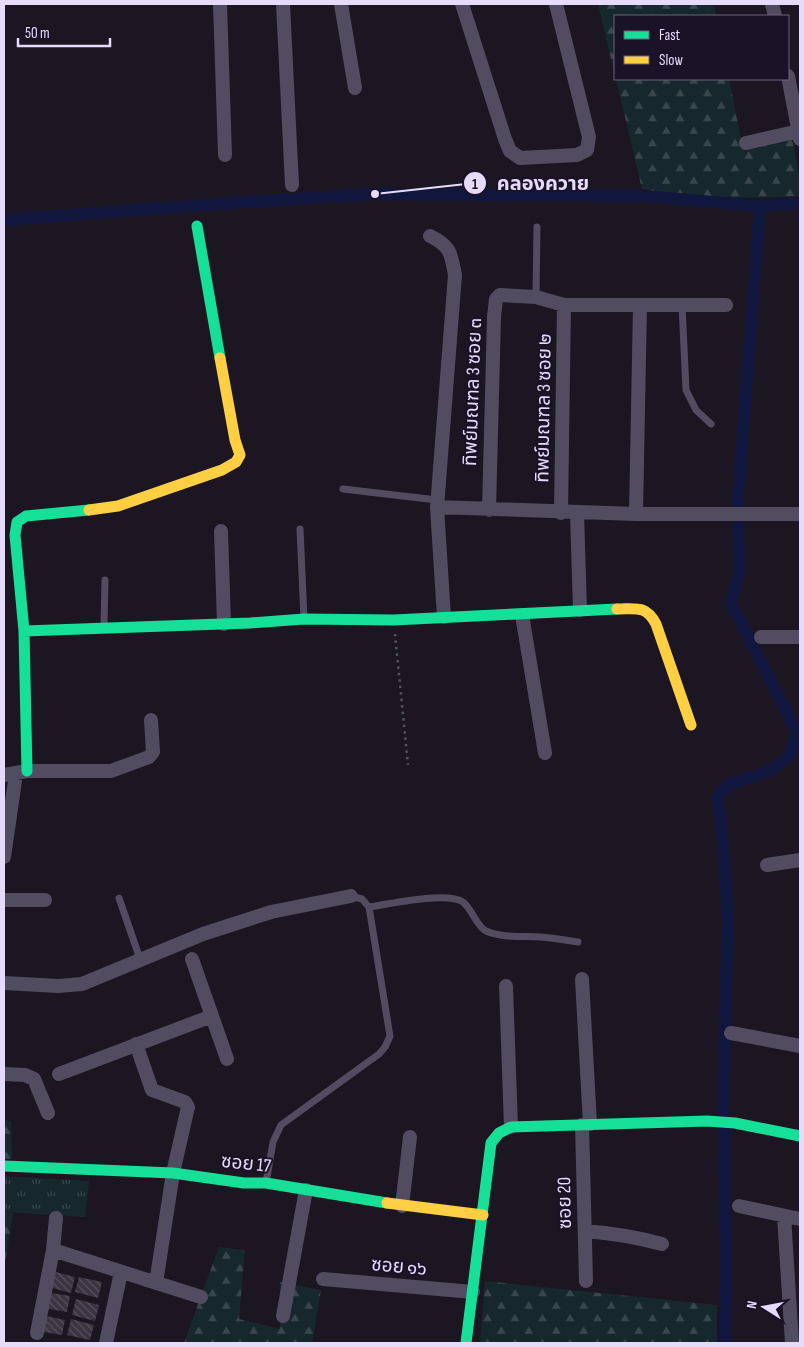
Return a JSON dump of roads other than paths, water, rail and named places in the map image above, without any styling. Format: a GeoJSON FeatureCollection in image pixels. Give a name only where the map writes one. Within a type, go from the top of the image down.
{"type":"FeatureCollection","features":[{"type":"Feature","properties":{"kind":"street"},"geometry":{"type":"LineString","coordinates":[[220,4],[225,155]]}},
{"type":"Feature","properties":{"kind":"street"},"geometry":{"type":"LineString","coordinates":[[283,4],[292,185]]}},
{"type":"Feature","properties":{"kind":"street"},"geometry":{"type":"LineString","coordinates":[[341,4],[354,88]]}},
{"type":"Feature","properties":{"kind":"street"},"geometry":{"type":"LineString","coordinates":[[462,4],[505,139],[510,151],[520,158],[577,155],[587,150],[589,137],[556,4]]}},
{"type":"Feature","properties":{"kind":"street"},"geometry":{"type":"LineString","coordinates":[[746,144],[800,135],[789,80]]}},
{"type":"Feature","properties":{"kind":"street"},"geometry":{"type":"LineString","coordinates":[[4,857],[16,773],[24,631],[15,535],[17,522],[26,516],[80,512],[118,506],[222,470],[236,462],[240,455],[235,440],[197,226]]}},
{"type":"Feature","properties":{"kind":"street"},"geometry":{"type":"LineString","coordinates":[[430,236],[442,242],[450,254],[455,275],[437,503],[444,617]]}},
{"type":"Feature","properties":{"kind":"street","name":"ทิพย์มณฑล 3 ซอย ๓"},"geometry":{"type":"LineString","coordinates":[[489,510],[494,318],[496,299],[500,295],[536,297],[564,305],[726,305]]}},
{"type":"Feature","properties":{"kind":"street","name":"ทิพย์มณฑล 3 ซอย ๒"},"geometry":{"type":"LineString","coordinates":[[561,512],[564,305]]}},
{"type":"Feature","properties":{"kind":"street"},"geometry":{"type":"LineString","coordinates":[[636,514],[640,305]]}},
{"type":"Feature","properties":{"kind":"street"},"geometry":{"type":"LineString","coordinates":[[437,503],[489,510],[636,514],[800,515],[800,507]]}},
{"type":"Feature","properties":{"kind":"street"},"geometry":{"type":"LineString","coordinates":[[577,513],[580,610]]}},
{"type":"Feature","properties":{"kind":"street"},"geometry":{"type":"LineString","coordinates":[[221,531],[224,624]]}},
{"type":"Feature","properties":{"kind":"street"},"geometry":{"type":"LineString","coordinates":[[24,631],[224,624],[304,619],[394,620],[522,615],[580,610],[632,609],[648,611],[656,624],[692,725]]}},
{"type":"Feature","properties":{"kind":"street"},"geometry":{"type":"LineString","coordinates":[[522,615],[545,754]]}},
{"type":"Feature","properties":{"kind":"street"},"geometry":{"type":"LineString","coordinates":[[761,637],[800,637]]}},
{"type":"Feature","properties":{"kind":"street"},"geometry":{"type":"LineString","coordinates":[[16,773],[111,771],[150,757],[153,752],[151,720]]}},
{"type":"Feature","properties":{"kind":"street"},"geometry":{"type":"LineString","coordinates":[[767,865],[800,860]]}},
{"type":"Feature","properties":{"kind":"street"},"geometry":{"type":"LineString","coordinates":[[4,983],[58,986],[82,984],[203,934],[271,912],[351,896]]}},
{"type":"Feature","properties":{"kind":"street"},"geometry":{"type":"LineString","coordinates":[[4,900],[45,900]]}},
{"type":"Feature","properties":{"kind":"street"},"geometry":{"type":"LineString","coordinates":[[192,959],[227,1059]]}},
{"type":"Feature","properties":{"kind":"street","name":"ซอย 20"},"geometry":{"type":"LineString","coordinates":[[582,979],[586,1124],[584,1231],[586,1281]]}},
{"type":"Feature","properties":{"kind":"street"},"geometry":{"type":"LineString","coordinates":[[506,986],[511,1127]]}},
{"type":"Feature","properties":{"kind":"street"},"geometry":{"type":"LineString","coordinates":[[58,1074],[212,1016]]}},
{"type":"Feature","properties":{"kind":"street"},"geometry":{"type":"LineString","coordinates":[[730,1033],[800,1045]]}},
{"type":"Feature","properties":{"kind":"street"},"geometry":{"type":"LineString","coordinates":[[136,1044],[152,1090],[185,1102],[188,1107],[173,1173],[156,1282]]}},
{"type":"Feature","properties":{"kind":"street"},"geometry":{"type":"LineString","coordinates":[[4,1074],[25,1076],[34,1080],[48,1114]]}},
{"type":"Feature","properties":{"kind":"street"},"geometry":{"type":"LineString","coordinates":[[466,1343],[491,1143],[495,1135],[511,1127],[708,1121],[735,1123],[800,1136]]}},
{"type":"Feature","properties":{"kind":"street"},"geometry":{"type":"LineString","coordinates":[[402,1206],[410,1136]]}},
{"type":"Feature","properties":{"kind":"street","name":"ซอย 17"},"geometry":{"type":"LineString","coordinates":[[4,1166],[173,1173],[244,1183],[266,1183],[402,1206],[483,1215]]}},
{"type":"Feature","properties":{"kind":"street"},"geometry":{"type":"LineString","coordinates":[[283,1316],[306,1190]]}},
{"type":"Feature","properties":{"kind":"street"},"geometry":{"type":"LineString","coordinates":[[739,1206],[800,1219]]}},
{"type":"Feature","properties":{"kind":"street"},"geometry":{"type":"LineString","coordinates":[[784,1216],[792,1343]]}},
{"type":"Feature","properties":{"kind":"street"},"geometry":{"type":"LineString","coordinates":[[37,1333],[53,1250],[56,1218]]}},
{"type":"Feature","properties":{"kind":"street"},"geometry":{"type":"LineString","coordinates":[[584,1231],[620,1235],[662,1244]]}},
{"type":"Feature","properties":{"kind":"street"},"geometry":{"type":"LineString","coordinates":[[53,1250],[201,1297]]}},
{"type":"Feature","properties":{"kind":"street"},"geometry":{"type":"LineString","coordinates":[[106,1343],[121,1272]]}},
{"type":"Feature","properties":{"kind":"street","name":"ซอย ๑๖"},"geometry":{"type":"LineString","coordinates":[[323,1279],[473,1292]]}},
{"type":"Feature","properties":{"kind":"lane"},"geometry":{"type":"LineString","coordinates":[[536,297],[537,227]]}},
{"type":"Feature","properties":{"kind":"lane"},"geometry":{"type":"LineString","coordinates":[[682,305],[686,390],[696,410],[711,424]]}},
{"type":"Feature","properties":{"kind":"lane"},"geometry":{"type":"LineString","coordinates":[[343,488],[437,503]]}},
{"type":"Feature","properties":{"kind":"lane"},"geometry":{"type":"LineString","coordinates":[[300,529],[304,619]]}},
{"type":"Feature","properties":{"kind":"lane"},"geometry":{"type":"LineString","coordinates":[[104,629],[105,580]]}},
{"type":"Feature","properties":{"kind":"lane"},"geometry":{"type":"LineString","coordinates":[[266,1183],[273,1142],[281,1125],[379,1054],[390,1036],[368,907],[362,899],[351,896]]}},
{"type":"Feature","properties":{"kind":"lane"},"geometry":{"type":"LineString","coordinates":[[368,907],[438,897],[459,899],[468,906],[480,926],[488,932],[578,942]]}},
{"type":"Feature","properties":{"kind":"lane"},"geometry":{"type":"LineString","coordinates":[[119,898],[140,959]]}},
{"type":"Feature","properties":{"kind":"waterway"},"geometry":{"type":"LineString","coordinates":[[4,220],[375,194],[644,196],[760,206],[800,203]]}},
{"type":"Feature","properties":{"kind":"waterway"},"geometry":{"type":"LineString","coordinates":[[725,1343],[726,1261],[723,1090],[728,919],[722,831],[717,797],[728,785],[771,770],[790,755],[797,733],[731,603],[739,574],[738,498],[760,206]]}},
{"type":"Feature","properties":{"kind":"place","name":"คลองควาย"},"geometry":{"type":"Point","coordinates":[375,194]}}]}
